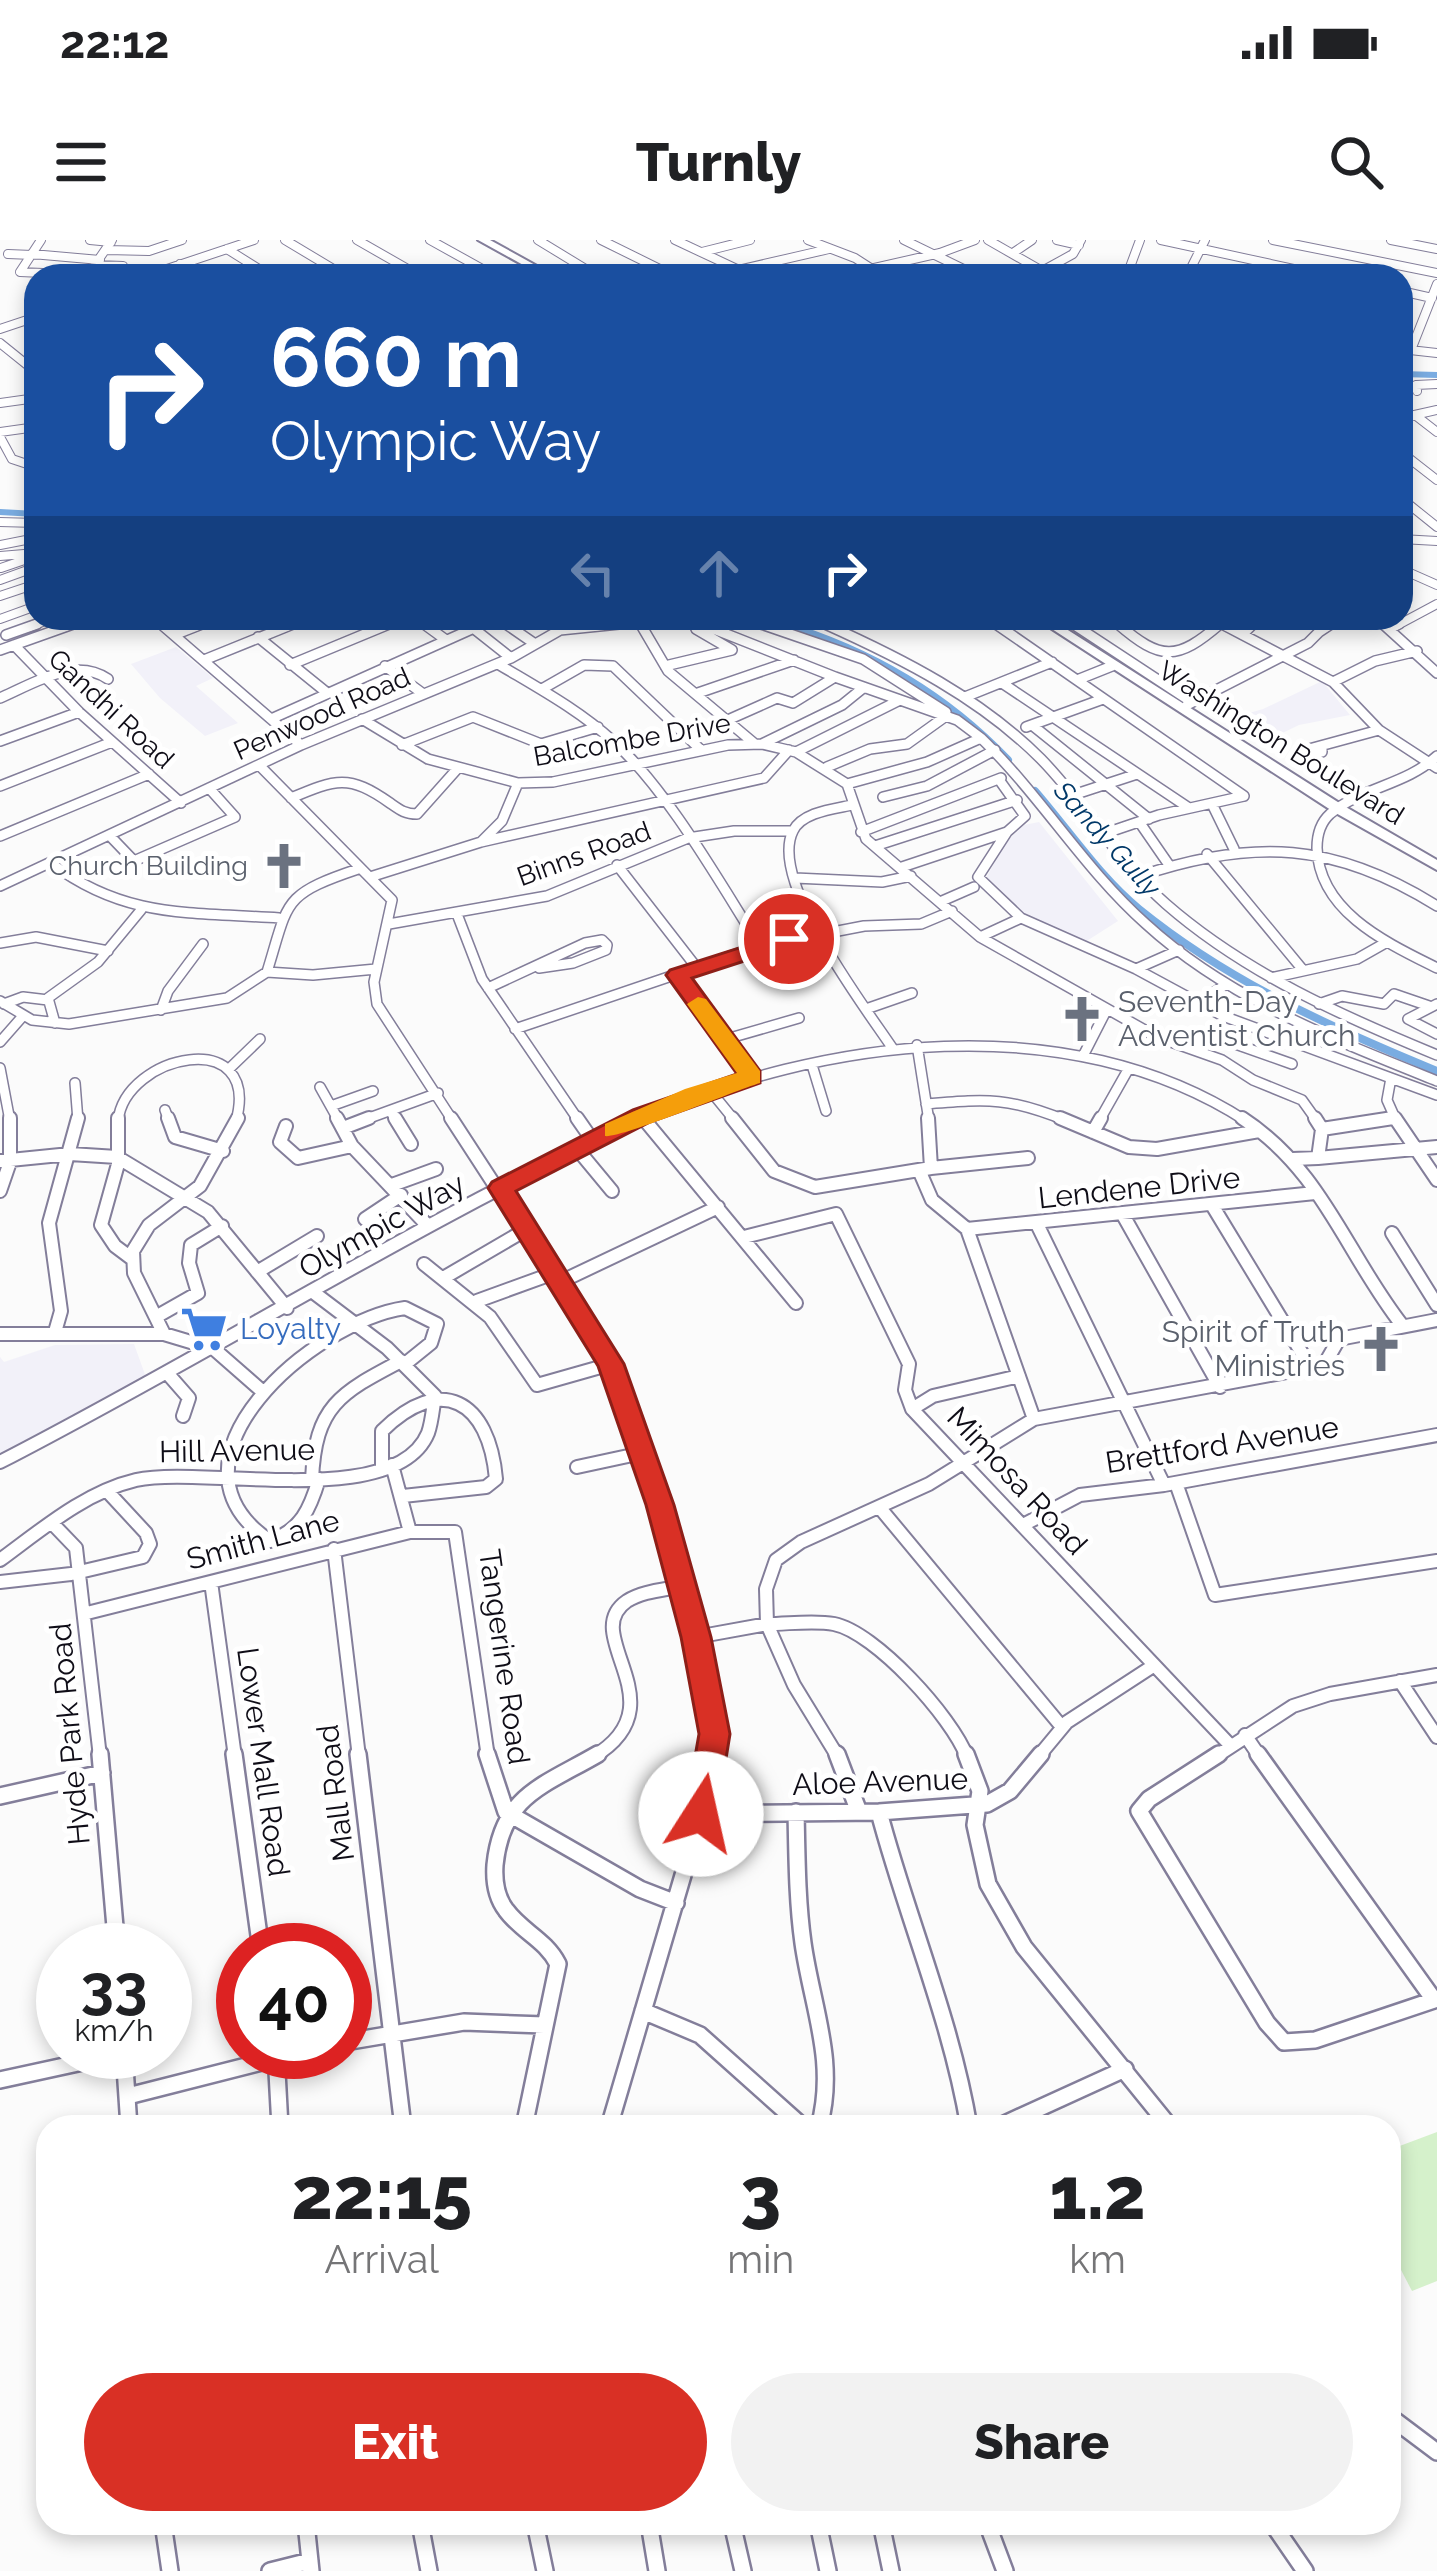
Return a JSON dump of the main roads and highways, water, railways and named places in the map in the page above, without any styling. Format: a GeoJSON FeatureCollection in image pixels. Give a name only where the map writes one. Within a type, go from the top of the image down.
{"type":"FeatureCollection","features":[{"type":"Feature","properties":{"kind":"highway"},"geometry":{"type":"LineString","coordinates":[[472,240],[516,264]]}},
{"type":"Feature","properties":{"kind":"highway"},"geometry":{"type":"LineString","coordinates":[[483,240],[528,264]]}},
{"type":"Feature","properties":{"kind":"highway","name":"Washington Boulevard"},"geometry":{"type":"LineString","coordinates":[[1059,630],[1344,806],[1437,856]]}},
{"type":"Feature","properties":{"kind":"highway","name":"Washington Boulevard"},"geometry":{"type":"LineString","coordinates":[[1081,630],[1437,866]]}},
{"type":"Feature","properties":{"kind":"waterway"},"geometry":{"type":"LineString","coordinates":[[1413,374],[1437,375]]}},
{"type":"Feature","properties":{"kind":"waterway","name":"Sandy Gully"},"geometry":{"type":"LineString","coordinates":[[0,512],[24,513]]}},
{"type":"Feature","properties":{"kind":"waterway","name":"Sandy Gully"},"geometry":{"type":"LineString","coordinates":[[799,630],[904,677],[958,715],[1008,760]]}},
{"type":"Feature","properties":{"kind":"waterway","name":"Sandy Gully"},"geometry":{"type":"LineString","coordinates":[[1035,791],[1111,882],[1173,935],[1282,1001],[1437,1071]]}},
{"type":"Feature","properties":{"kind":"place","name":"Church Building"},"geometry":{"type":"Point","coordinates":[284,866]}},
{"type":"Feature","properties":{"kind":"place","name":"Seventh-Day Adventist Church"},"geometry":{"type":"Point","coordinates":[1082,1019]}},
{"type":"Feature","properties":{"kind":"place","name":"Loyalty"},"geometry":{"type":"Point","coordinates":[204,1329]}},
{"type":"Feature","properties":{"kind":"place","name":"Spirit of Truth Ministries"},"geometry":{"type":"Point","coordinates":[1381,1349]}}]}
